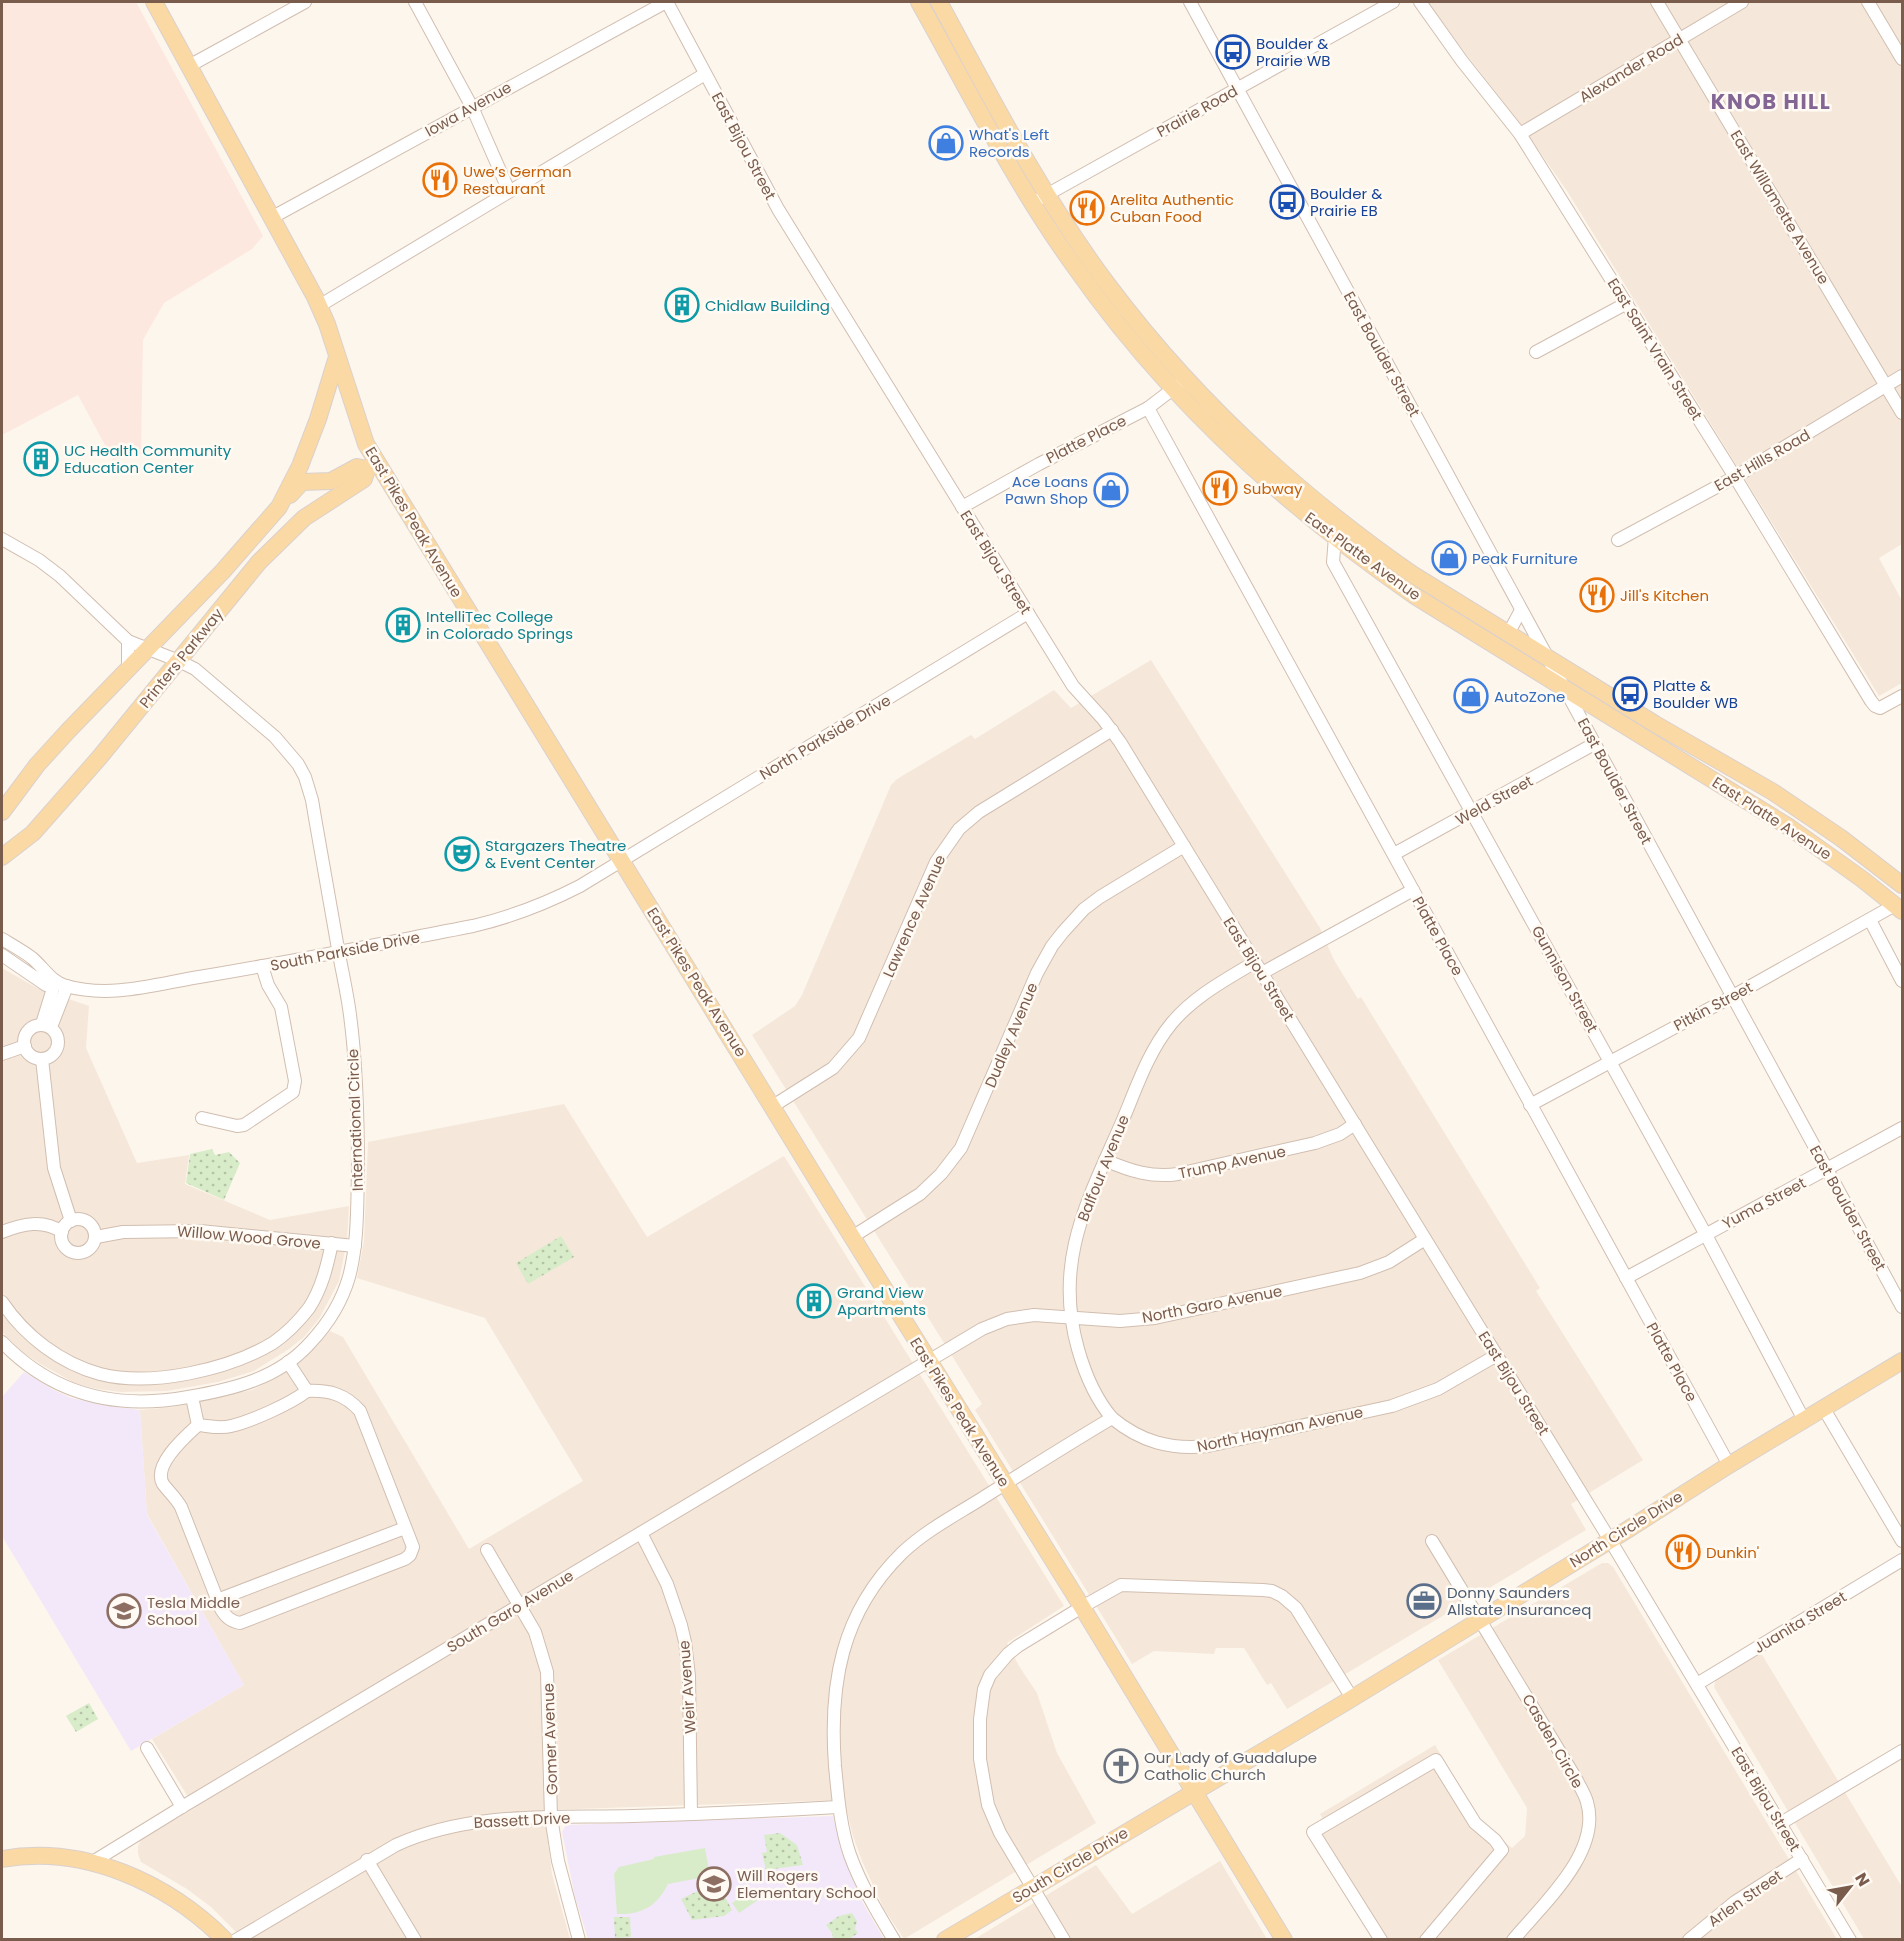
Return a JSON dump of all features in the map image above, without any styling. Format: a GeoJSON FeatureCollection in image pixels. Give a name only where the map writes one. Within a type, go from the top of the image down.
{"type":"FeatureCollection","features":[{"type":"Feature","properties":{"kind":"main road","name":"East Pikes Peak Avenue"},"geometry":{"type":"LineString","coordinates":[[154,2],[319,306],[338,356],[372,465],[622,860],[1195,1791],[1284,1940]]}},
{"type":"Feature","properties":{"kind":"main road","name":"East Platte Avenue"},"geometry":{"type":"LineString","coordinates":[[920,2],[1040,199]]}},
{"type":"Feature","properties":{"kind":"main road","name":"East Platte Avenue"},"geometry":{"type":"LineString","coordinates":[[939,2],[1074,267],[1102,303],[1179,383],[1223,440],[1268,482],[1335,537],[1415,596],[1790,828],[1899,908]]}},
{"type":"Feature","properties":{"kind":"main road","name":"Printers Parkway"},"geometry":{"type":"LineString","coordinates":[[279,507],[300,466],[338,356]]}},
{"type":"Feature","properties":{"kind":"main road","name":"East Platte Avenue"},"geometry":{"type":"LineString","coordinates":[[1179,383],[1318,503],[1378,550],[1548,660],[1773,792],[1846,841],[1902,885]]}},
{"type":"Feature","properties":{"kind":"main road","name":"Printers Parkway"},"geometry":{"type":"LineString","coordinates":[[2,812],[37,765],[223,571],[302,482],[331,481],[357,467],[372,465]]}},
{"type":"Feature","properties":{"kind":"main road","name":"Printers Parkway"},"geometry":{"type":"LineString","coordinates":[[2,857],[33,833],[99,758],[259,562],[304,518],[364,479],[372,465]]}},
{"type":"Feature","properties":{"kind":"main road"},"geometry":{"type":"LineString","coordinates":[[1268,482],[1289,491],[1307,506],[1318,503]]}},
{"type":"Feature","properties":{"kind":"main road"},"geometry":{"type":"LineString","coordinates":[[1335,537],[1352,539],[1366,550],[1378,550]]}},
{"type":"Feature","properties":{"kind":"main road","name":"North Circle Drive"},"geometry":{"type":"LineString","coordinates":[[1195,1791],[1352,1698],[1902,1361]]}},
{"type":"Feature","properties":{"kind":"main road","name":"South Circle Drive"},"geometry":{"type":"LineString","coordinates":[[945,1940],[1195,1791]]}},
{"type":"Feature","properties":{"kind":"main road"},"geometry":{"type":"LineString","coordinates":[[2,1859],[38,1856],[67,1858],[122,1872],[161,1889],[200,1916],[225,1940]]}},
{"type":"Feature","properties":{"kind":"street"},"geometry":{"type":"LineString","coordinates":[[189,66],[305,2]]}},
{"type":"Feature","properties":{"kind":"street"},"geometry":{"type":"LineString","coordinates":[[415,2],[472,107],[509,191]]}},
{"type":"Feature","properties":{"kind":"street","name":"Iowa Avenue"},"geometry":{"type":"LineString","coordinates":[[271,218],[666,2]]}},
{"type":"Feature","properties":{"kind":"street","name":"East Bijou Street"},"geometry":{"type":"LineString","coordinates":[[666,2],[778,209],[1076,690],[1112,730],[1184,846],[1610,1540],[1850,1940]]}},
{"type":"Feature","properties":{"kind":"street","name":"East Boulder Street"},"geometry":{"type":"LineString","coordinates":[[1190,2],[1902,1307]]}},
{"type":"Feature","properties":{"kind":"street","name":"Prairie Road"},"geometry":{"type":"LineString","coordinates":[[1040,199],[1393,2]]}},
{"type":"Feature","properties":{"kind":"street","name":"East Saint Vrain Street"},"geometry":{"type":"LineString","coordinates":[[1420,2],[1462,61],[1520,134],[1735,477],[1875,706],[1880,708],[1902,696]]}},
{"type":"Feature","properties":{"kind":"street","name":"East Willamette Avenue"},"geometry":{"type":"LineString","coordinates":[[1658,2],[1902,413]]}},
{"type":"Feature","properties":{"kind":"street","name":"Alexander Road"},"geometry":{"type":"LineString","coordinates":[[1520,134],[1742,2]]}},
{"type":"Feature","properties":{"kind":"street"},"geometry":{"type":"LineString","coordinates":[[1868,2],[1902,59]]}},
{"type":"Feature","properties":{"kind":"street"},"geometry":{"type":"LineString","coordinates":[[319,306],[705,74]]}},
{"type":"Feature","properties":{"kind":"street"},"geometry":{"type":"LineString","coordinates":[[1536,352],[1627,303]]}},
{"type":"Feature","properties":{"kind":"street","name":"East Hills Road"},"geometry":{"type":"LineString","coordinates":[[1618,540],[1735,477],[1902,376]]}},
{"type":"Feature","properties":{"kind":"street","name":"Platte Place"},"geometry":{"type":"LineString","coordinates":[[962,507],[1148,408],[1179,383]]}},
{"type":"Feature","properties":{"kind":"street","name":"Platte Place"},"geometry":{"type":"LineString","coordinates":[[1148,408],[1729,1465]]}},
{"type":"Feature","properties":{"kind":"street","name":"Gunnison Street"},"geometry":{"type":"LineString","coordinates":[[1335,537],[1333,562],[1706,1235],[1804,1420]]}},
{"type":"Feature","properties":{"kind":"street","name":"International Circle"},"geometry":{"type":"LineString","coordinates":[[2,539],[39,560],[60,576],[128,641],[195,669],[275,736],[291,754],[304,777],[312,800],[350,1012],[356,1069],[358,1157],[355,1246],[349,1276],[333,1311],[309,1345],[288,1362],[246,1385],[192,1397],[131,1402],[114,1401],[78,1392],[44,1378],[2,1342]]}},
{"type":"Feature","properties":{"kind":"street"},"geometry":{"type":"LineString","coordinates":[[1508,634],[1521,610]]}},
{"type":"Feature","properties":{"kind":"street","name":"North Parkside Drive"},"geometry":{"type":"LineString","coordinates":[[622,860],[1028,613]]}},
{"type":"Feature","properties":{"kind":"street"},"geometry":{"type":"LineString","coordinates":[[128,641],[128,668]]}},
{"type":"Feature","properties":{"kind":"street","name":"Lawrence Avenue"},"geometry":{"type":"LineString","coordinates":[[772,1106],[827,1073],[859,1038],[936,862],[959,829],[979,812],[1112,730]]}},
{"type":"Feature","properties":{"kind":"street","name":"Weld Street"},"geometry":{"type":"LineString","coordinates":[[1394,854],[1594,744]]}},
{"type":"Feature","properties":{"kind":"street","name":"Dudley Avenue"},"geometry":{"type":"LineString","coordinates":[[852,1237],[920,1194],[941,1174],[961,1148],[1037,974],[1052,946],[1073,920],[1100,897],[1184,846]]}},
{"type":"Feature","properties":{"kind":"street","name":"South Parkside Drive"},"geometry":{"type":"LineString","coordinates":[[2,955],[46,985],[61,984],[94,992],[126,990],[339,952],[505,918],[564,894],[622,860]]}},
{"type":"Feature","properties":{"kind":"street"},"geometry":{"type":"LineString","coordinates":[[1262,973],[1413,890]]}},
{"type":"Feature","properties":{"kind":"street","name":"Pitkin Street"},"geometry":{"type":"LineString","coordinates":[[1530,1105],[1870,920],[1899,908]]}},
{"type":"Feature","properties":{"kind":"street"},"geometry":{"type":"LineString","coordinates":[[1870,920],[1902,981]]}},
{"type":"Feature","properties":{"kind":"street"},"geometry":{"type":"LineString","coordinates":[[2,939],[31,957],[61,984],[47,1026]]}},
{"type":"Feature","properties":{"kind":"street","name":"Balfour Avenue"},"geometry":{"type":"LineString","coordinates":[[1112,1418],[1102,1407],[1090,1383],[1080,1357],[1071,1317],[1068,1288],[1072,1252],[1081,1220],[1152,1052],[1170,1025],[1200,997],[1255,962]]}},
{"type":"Feature","properties":{"kind":"street"},"geometry":{"type":"LineString","coordinates":[[202,1118],[237,1126],[244,1125],[293,1092],[295,1081],[281,1007],[268,985],[262,966]]}},
{"type":"Feature","properties":{"kind":"street"},"geometry":{"type":"LineString","coordinates":[[47,1026],[58,1037],[57,1050],[48,1058],[32,1056],[24,1046],[26,1034],[30,1028],[47,1026]]}},
{"type":"Feature","properties":{"kind":"street"},"geometry":{"type":"LineString","coordinates":[[2,1053],[24,1046]]}},
{"type":"Feature","properties":{"kind":"street"},"geometry":{"type":"LineString","coordinates":[[42,1059],[54,1168],[72,1221]]}},
{"type":"Feature","properties":{"kind":"street","name":"Trump Avenue"},"geometry":{"type":"LineString","coordinates":[[1105,1160],[1138,1173],[1164,1176],[1178,1174],[1316,1143],[1340,1134],[1355,1124]]}},
{"type":"Feature","properties":{"kind":"street","name":"Yuma Street"},"geometry":{"type":"LineString","coordinates":[[1626,1278],[1902,1128]]}},
{"type":"Feature","properties":{"kind":"street"},"geometry":{"type":"LineString","coordinates":[[77,1219],[88,1222],[92,1226],[96,1237],[92,1247],[84,1253],[73,1253],[62,1242],[64,1227],[72,1221],[77,1219]]}},
{"type":"Feature","properties":{"kind":"street"},"geometry":{"type":"LineString","coordinates":[[2,1232],[16,1226],[38,1224],[52,1225],[62,1232]]}},
{"type":"Feature","properties":{"kind":"street","name":"Willow Wood Grove"},"geometry":{"type":"LineString","coordinates":[[96,1237],[123,1232],[200,1231],[355,1246]]}},
{"type":"Feature","properties":{"kind":"street","name":"North Garo Avenue"},"geometry":{"type":"LineString","coordinates":[[929,1361],[982,1329],[1007,1319],[1034,1315],[1120,1321],[1155,1318],[1345,1277],[1389,1262],[1425,1239]]}},
{"type":"Feature","properties":{"kind":"street","name":"Willow Wood Grove"},"geometry":{"type":"LineString","coordinates":[[2,1302],[44,1347],[86,1369],[116,1377],[158,1377],[177,1374],[227,1363],[274,1342],[284,1334],[304,1314],[316,1294],[327,1267],[332,1243]]}},
{"type":"Feature","properties":{"kind":"street","name":"North Hayman Avenue"},"geometry":{"type":"LineString","coordinates":[[1112,1418],[1137,1435],[1163,1445],[1184,1448],[1208,1446],[1392,1406],[1438,1389],[1497,1355]]}},
{"type":"Feature","properties":{"kind":"street","name":"South Garo Avenue"},"geometry":{"type":"LineString","coordinates":[[91,1863],[929,1361]]}},
{"type":"Feature","properties":{"kind":"street"},"geometry":{"type":"LineString","coordinates":[[288,1362],[307,1391]]}},
{"type":"Feature","properties":{"kind":"street"},"geometry":{"type":"LineString","coordinates":[[307,1391],[329,1391],[340,1395],[353,1403],[360,1411],[413,1547],[410,1555],[405,1559],[240,1623],[232,1621],[225,1616],[217,1600],[181,1507],[163,1484],[160,1476],[162,1467],[172,1451],[198,1425],[217,1428],[231,1426],[292,1402],[307,1391]]}},
{"type":"Feature","properties":{"kind":"street"},"geometry":{"type":"LineString","coordinates":[[192,1397],[198,1425]]}},
{"type":"Feature","properties":{"kind":"street"},"geometry":{"type":"LineString","coordinates":[[1824,1409],[1902,1541]]}},
{"type":"Feature","properties":{"kind":"street"},"geometry":{"type":"LineString","coordinates":[[894,1940],[856,1871],[838,1807],[833,1736],[835,1685],[843,1648],[857,1613],[874,1586],[910,1546],[1112,1418]]}},
{"type":"Feature","properties":{"kind":"street"},"geometry":{"type":"LineString","coordinates":[[217,1600],[405,1528]]}},
{"type":"Feature","properties":{"kind":"street","name":"Weir Avenue"},"geometry":{"type":"LineString","coordinates":[[640,1533],[667,1584],[685,1642],[689,1676],[691,1814]]}},
{"type":"Feature","properties":{"kind":"street","name":"Casden Circle"},"geometry":{"type":"LineString","coordinates":[[1432,1541],[1579,1784],[1587,1802],[1588,1836],[1580,1857],[1513,1940]]}},
{"type":"Feature","properties":{"kind":"street","name":"Gomer Avenue"},"geometry":{"type":"LineString","coordinates":[[487,1550],[537,1638],[547,1672],[551,1817],[558,1861],[579,1940]]}},
{"type":"Feature","properties":{"kind":"street","name":"Juanita Street"},"geometry":{"type":"LineString","coordinates":[[1697,1684],[1902,1560]]}},
{"type":"Feature","properties":{"kind":"street"},"geometry":{"type":"LineString","coordinates":[[1064,1940],[1000,1833],[988,1804],[980,1760],[981,1703],[990,1675],[1008,1654],[1121,1585],[1272,1591],[1290,1602],[1303,1617],[1352,1698]]}},
{"type":"Feature","properties":{"kind":"street"},"geometry":{"type":"LineString","coordinates":[[147,1748],[182,1807]]}},
{"type":"Feature","properties":{"kind":"street"},"geometry":{"type":"LineString","coordinates":[[1781,1823],[1902,1751]]}},
{"type":"Feature","properties":{"kind":"street"},"geometry":{"type":"LineString","coordinates":[[1381,1940],[1313,1832],[1436,1760],[1475,1823],[1495,1840],[1502,1851],[1426,1940]]}},
{"type":"Feature","properties":{"kind":"street","name":"Bassett Drive"},"geometry":{"type":"LineString","coordinates":[[236,1940],[367,1860],[412,1837],[453,1825],[492,1819],[691,1814],[838,1807]]}},
{"type":"Feature","properties":{"kind":"street","name":"Arlen Street"},"geometry":{"type":"LineString","coordinates":[[1689,1940],[1735,1902],[1802,1859]]}},
{"type":"Feature","properties":{"kind":"street"},"geometry":{"type":"LineString","coordinates":[[367,1860],[415,1940]]}},
{"type":"Feature","properties":{"kind":"shaded area"},"geometry":{"type":"Polygon","coordinates":[[[2,2],[136,2],[263,236],[252,249],[164,303],[143,340],[141,454],[113,460],[78,395],[2,435],[2,2]]]}},
{"type":"Feature","properties":{"kind":"shaded area"},"geometry":{"type":"Polygon","coordinates":[[[1428,2],[1902,2],[1902,544],[1879,558],[1902,601],[1902,683],[1879,696],[1567,191],[1519,122],[1428,2]]]}},
{"type":"Feature","properties":{"kind":"shaded area"},"geometry":{"type":"Polygon","coordinates":[[[1151,660],[1320,928],[1334,960],[1358,999],[1361,997],[1540,1288],[1536,1291],[1643,1460],[1571,1504],[1586,1530],[1287,1709],[1271,1683],[1267,1685],[1244,1648],[1216,1648],[1214,1654],[1154,1651],[1132,1664],[975,1410],[982,1404],[752,1035],[795,1006],[802,995],[891,785],[897,779],[971,735],[975,739],[1054,690],[1071,708],[1151,660]]]}},
{"type":"Feature","properties":{"kind":"shaded area"},"geometry":{"type":"Polygon","coordinates":[[[2,968],[37,988],[89,1006],[86,1048],[137,1163],[189,1155],[185,1184],[270,1220],[349,1206],[347,1240],[339,1281],[319,1319],[304,1337],[289,1349],[254,1371],[218,1382],[167,1391],[121,1392],[76,1384],[21,1351],[2,1332],[2,968]]]}},
{"type":"Feature","properties":{"kind":"shaded area"},"geometry":{"type":"Polygon","coordinates":[[[564,1104],[647,1237],[784,1156],[1064,1606],[1007,1643],[1037,1693],[1057,1753],[1096,1823],[904,1939],[884,1909],[862,1861],[844,1800],[544,1810],[552,1874],[570,1939],[243,1939],[211,1907],[187,1889],[141,1862],[138,1846],[142,1838],[195,1808],[152,1739],[244,1685],[147,1514],[140,1410],[172,1407],[252,1390],[282,1375],[304,1359],[330,1331],[343,1337],[469,1549],[583,1481],[485,1318],[357,1278],[364,1241],[368,1142],[564,1104]]]}},
{"type":"Feature","properties":{"kind":"shaded area","name":"Tesla Middle School"},"geometry":{"type":"Polygon","coordinates":[[[24,1372],[71,1398],[140,1410],[147,1515],[244,1685],[131,1751],[2,1536],[2,1397],[24,1372]]]}},
{"type":"Feature","properties":{"kind":"shaded area"},"geometry":{"type":"Polygon","coordinates":[[[1602,1563],[1608,1563],[1613,1567],[1837,1939],[1375,1939],[1308,1829],[1323,1819],[1320,1814],[1435,1745],[1481,1822],[1512,1848],[1525,1836],[1527,1808],[1438,1660],[1602,1563]]]}},
{"type":"Feature","properties":{"kind":"shaded area"},"geometry":{"type":"Polygon","coordinates":[[[1761,1653],[1902,1887],[1902,1939],[1864,1939],[1714,1687],[1716,1679],[1761,1653]]]}},
{"type":"Feature","properties":{"kind":"shaded area","name":"Will Rogers Elementary School"},"geometry":{"type":"Polygon","coordinates":[[[833,1816],[849,1871],[864,1905],[884,1939],[588,1939],[575,1897],[562,1832],[566,1825],[833,1816]]]}},
{"type":"Feature","properties":{"kind":"shaded area"},"geometry":{"type":"Polygon","coordinates":[[[1220,1861],[1267,1939],[973,1940],[1096,1865],[1132,1914],[1220,1861]]]}},
{"type":"Feature","properties":{"kind":"green space"},"geometry":{"type":"Polygon","coordinates":[[[212,1149],[215,1155],[229,1152],[240,1163],[224,1200],[186,1183],[190,1154],[212,1149]]]}},
{"type":"Feature","properties":{"kind":"green space"},"geometry":{"type":"Polygon","coordinates":[[[561,1236],[574,1257],[528,1284],[516,1263],[561,1236]]]}},
{"type":"Feature","properties":{"kind":"green space"},"geometry":{"type":"Polygon","coordinates":[[[89,1703],[98,1719],[76,1732],[66,1716],[89,1703]]]}},
{"type":"Feature","properties":{"kind":"green space"},"geometry":{"type":"Polygon","coordinates":[[[780,1833],[797,1845],[803,1865],[766,1870],[762,1853],[767,1852],[764,1835],[780,1833]]]}},
{"type":"Feature","properties":{"kind":"green space"},"geometry":{"type":"Polygon","coordinates":[[[705,1848],[710,1876],[668,1884],[659,1898],[648,1908],[634,1913],[617,1914],[614,1874],[619,1867],[654,1859],[654,1857],[705,1848]]]}},
{"type":"Feature","properties":{"kind":"green space"},"geometry":{"type":"Polygon","coordinates":[[[717,1882],[732,1910],[724,1916],[692,1920],[681,1899],[717,1882]]]}},
{"type":"Feature","properties":{"kind":"green space"},"geometry":{"type":"Polygon","coordinates":[[[751,1890],[758,1900],[739,1913],[732,1903],[751,1890]]]}},
{"type":"Feature","properties":{"kind":"green space"},"geometry":{"type":"Polygon","coordinates":[[[852,1913],[857,1921],[855,1929],[858,1933],[849,1939],[833,1939],[826,1925],[839,1916],[852,1913]]]}},
{"type":"Feature","properties":{"kind":"green space"},"geometry":{"type":"Polygon","coordinates":[[[614,1917],[630,1917],[631,1937],[615,1938],[614,1917]]]}},
{"type":"Feature","properties":{"kind":"place","name":"Boulder & Prairie WB"},"geometry":{"type":"Point","coordinates":[1233,52]}},
{"type":"Feature","properties":{"kind":"place","name":"What's Left Records"},"geometry":{"type":"Point","coordinates":[946,143]}},
{"type":"Feature","properties":{"kind":"place","name":"Uwe’s German Restaurant"},"geometry":{"type":"Point","coordinates":[440,180]}},
{"type":"Feature","properties":{"kind":"place","name":"Boulder & Prairie EB"},"geometry":{"type":"Point","coordinates":[1287,202]}},
{"type":"Feature","properties":{"kind":"place","name":"Arelita Authentic Cuban Food"},"geometry":{"type":"Point","coordinates":[1087,208]}},
{"type":"Feature","properties":{"kind":"place","name":"Chidlaw Building"},"geometry":{"type":"Point","coordinates":[682,305]}},
{"type":"Feature","properties":{"kind":"place","name":"UC Health Community Education Center"},"geometry":{"type":"Point","coordinates":[41,459]}},
{"type":"Feature","properties":{"kind":"place","name":"Subway"},"geometry":{"type":"Point","coordinates":[1220,488]}},
{"type":"Feature","properties":{"kind":"place","name":"Ace Loans Pawn Shop"},"geometry":{"type":"Point","coordinates":[1111,490]}},
{"type":"Feature","properties":{"kind":"place","name":"Peak Furniture"},"geometry":{"type":"Point","coordinates":[1449,558]}},
{"type":"Feature","properties":{"kind":"place","name":"Jill's Kitchen"},"geometry":{"type":"Point","coordinates":[1597,595]}},
{"type":"Feature","properties":{"kind":"place","name":"IntelliTec College in Colorado Springs"},"geometry":{"type":"Point","coordinates":[403,625]}},
{"type":"Feature","properties":{"kind":"place","name":"Platte & Boulder WB"},"geometry":{"type":"Point","coordinates":[1630,694]}},
{"type":"Feature","properties":{"kind":"place","name":"AutoZone"},"geometry":{"type":"Point","coordinates":[1471,696]}},
{"type":"Feature","properties":{"kind":"place","name":"Stargazers Theatre & Event Center"},"geometry":{"type":"Point","coordinates":[462,854]}},
{"type":"Feature","properties":{"kind":"place","name":"Grand View Apartments"},"geometry":{"type":"Point","coordinates":[814,1301]}},
{"type":"Feature","properties":{"kind":"place","name":"Dunkin'"},"geometry":{"type":"Point","coordinates":[1683,1552]}},
{"type":"Feature","properties":{"kind":"place","name":"Donny Saunders Allstate Insuranceq"},"geometry":{"type":"Point","coordinates":[1424,1601]}},
{"type":"Feature","properties":{"kind":"place","name":"Tesla Middle School"},"geometry":{"type":"Point","coordinates":[124,1611]}},
{"type":"Feature","properties":{"kind":"place","name":"Our Lady of Guadalupe Catholic Church"},"geometry":{"type":"Point","coordinates":[1121,1766]}},
{"type":"Feature","properties":{"kind":"place","name":"Will Rogers Elementary School"},"geometry":{"type":"Point","coordinates":[714,1884]}},
{"type":"Feature","properties":{"kind":"district","name":"KNOB HILL"},"geometry":{"type":"Point","coordinates":[1771,101]}}]}
